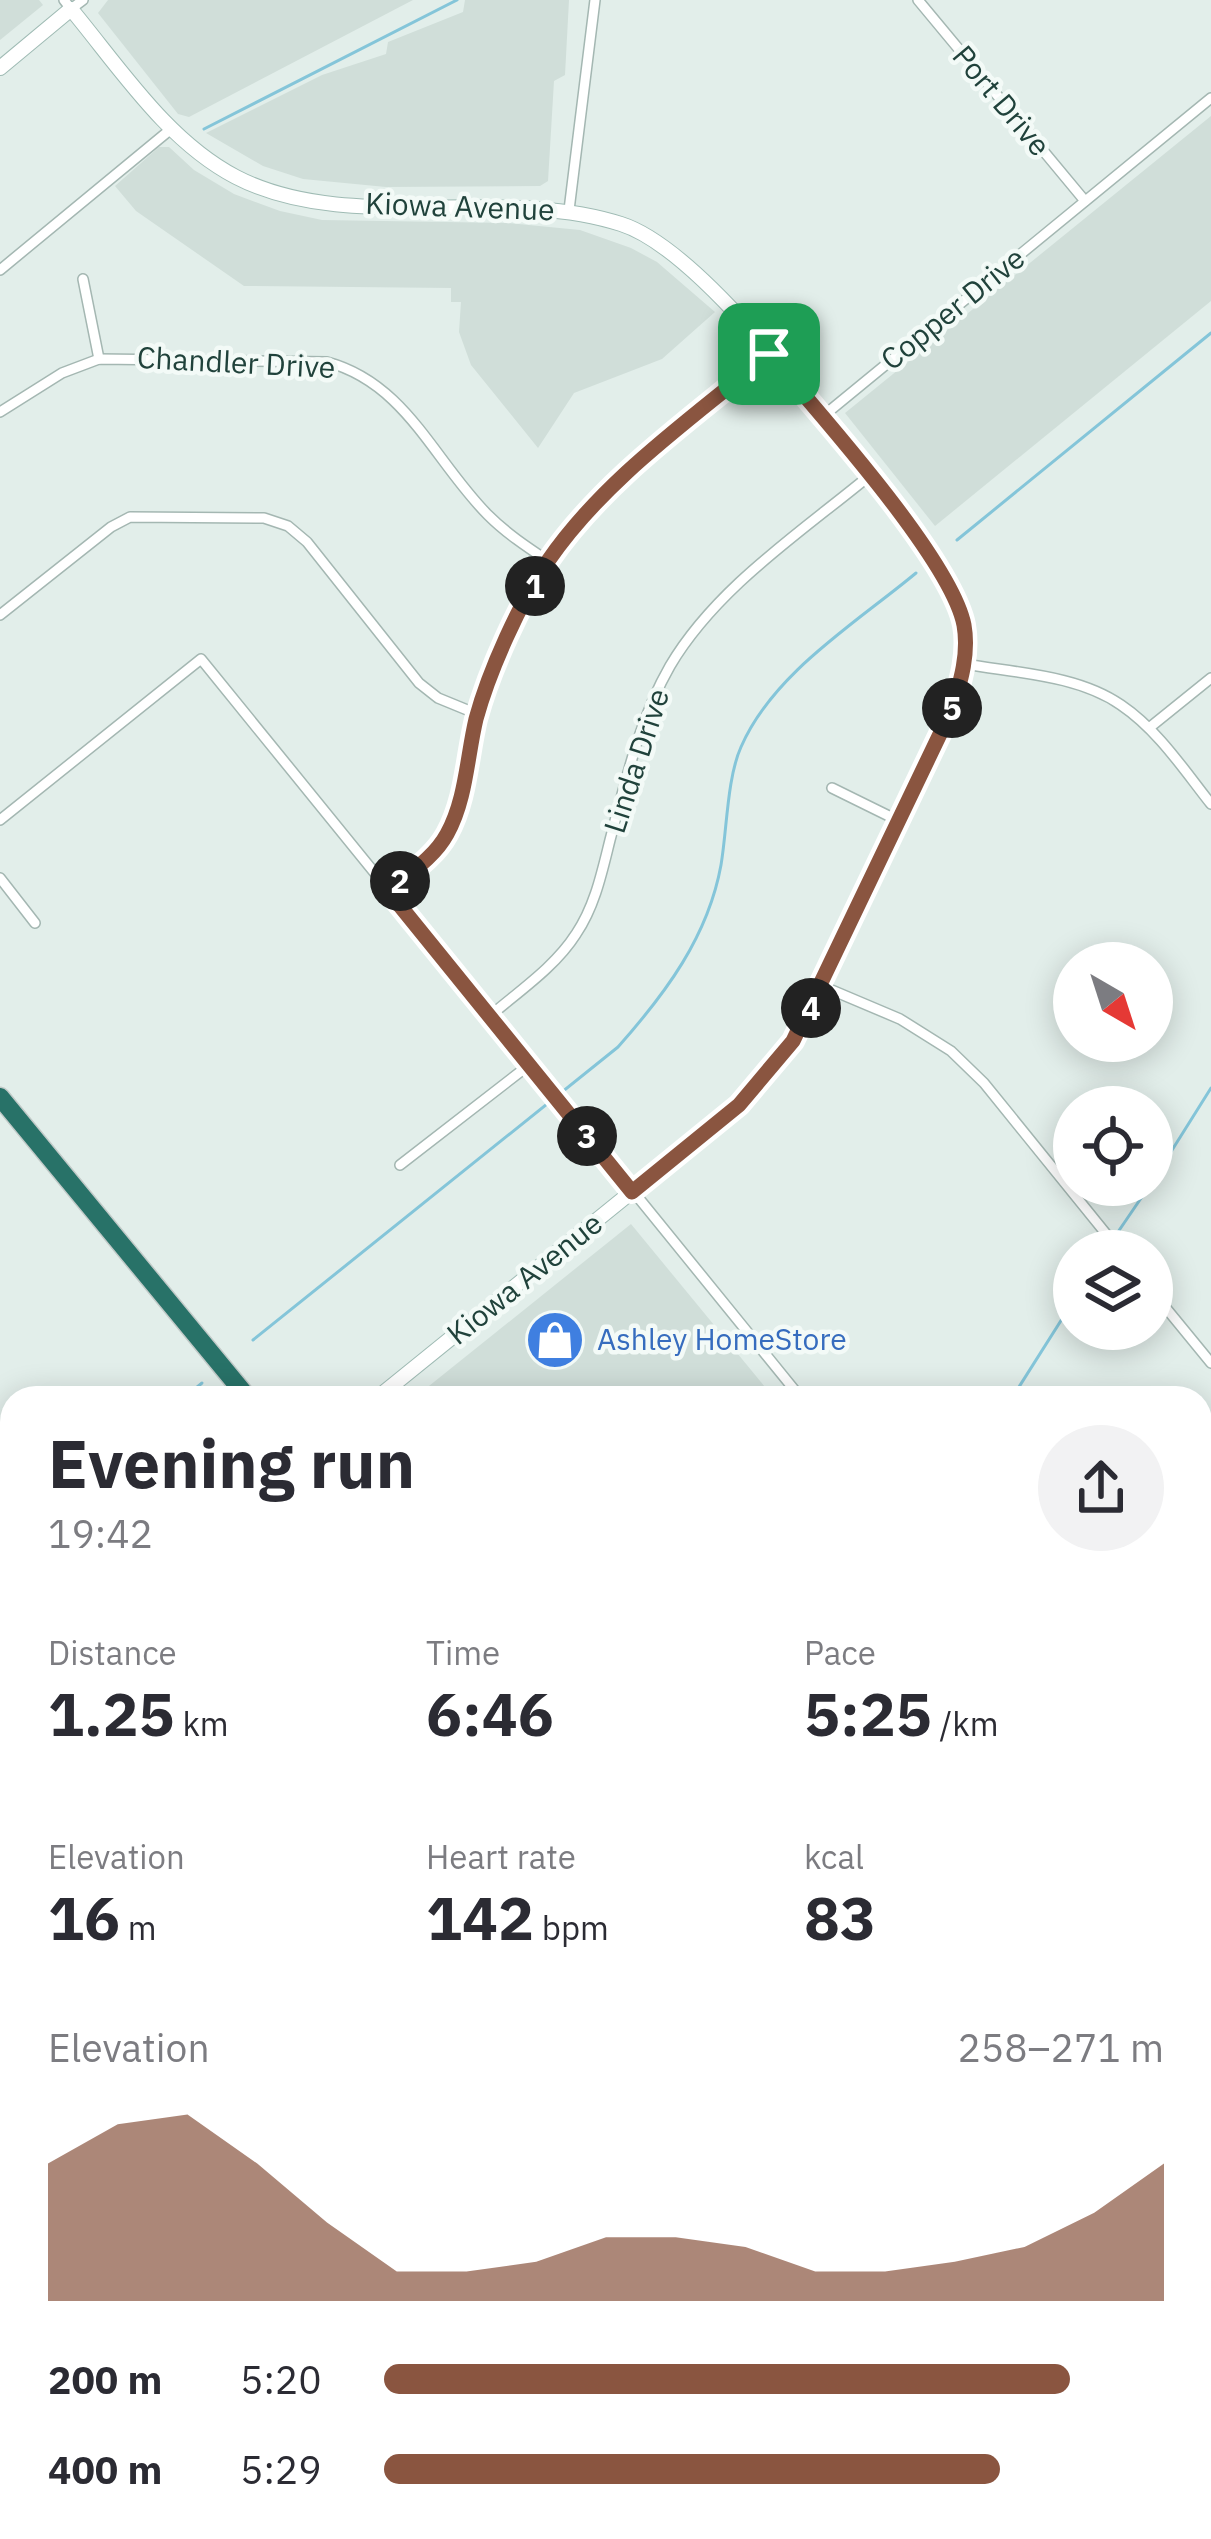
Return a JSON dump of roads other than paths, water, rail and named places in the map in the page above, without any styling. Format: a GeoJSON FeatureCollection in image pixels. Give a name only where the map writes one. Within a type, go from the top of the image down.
{"type":"FeatureCollection","features":[{"type":"Feature","properties":{"kind":"highway"},"geometry":{"type":"LineString","coordinates":[[0,1097],[238,1386]]}},
{"type":"Feature","properties":{"kind":"street"},"geometry":{"type":"LineString","coordinates":[[569,210],[595,0]]}},
{"type":"Feature","properties":{"kind":"street","name":"Port Drive"},"geometry":{"type":"LineString","coordinates":[[918,0],[1085,201]]}},
{"type":"Feature","properties":{"kind":"street"},"geometry":{"type":"LineString","coordinates":[[0,68],[73,3]]}},
{"type":"Feature","properties":{"kind":"street","name":"Kiowa Avenue"},"geometry":{"type":"LineString","coordinates":[[73,3],[171,129],[239,178],[287,196],[331,204],[569,210],[627,225],[670,251],[728,306],[822,417],[952,590],[964,626],[965,664],[953,707],[822,986],[793,1041],[770,1072],[739,1105],[392,1386]]}},
{"type":"Feature","properties":{"kind":"street","name":"Copper Drive"},"geometry":{"type":"LineString","coordinates":[[822,417],[1211,98]]}},
{"type":"Feature","properties":{"kind":"street"},"geometry":{"type":"LineString","coordinates":[[0,270],[171,129]]}},
{"type":"Feature","properties":{"kind":"street"},"geometry":{"type":"LineString","coordinates":[[83,279],[99,358]]}},
{"type":"Feature","properties":{"kind":"street"},"geometry":{"type":"LineString","coordinates":[[388,891],[446,838],[457,813],[477,715],[510,633],[548,561],[622,478],[769,354]]}},
{"type":"Feature","properties":{"kind":"street","name":"Chandler Drive"},"geometry":{"type":"LineString","coordinates":[[0,412],[62,373],[99,358],[327,362],[356,370],[391,396],[485,513],[548,561]]}},
{"type":"Feature","properties":{"kind":"street","name":"Linda Drive"},"geometry":{"type":"LineString","coordinates":[[490,1016],[556,960],[578,933],[595,896],[637,741],[671,664],[699,625],[739,584],[868,476]]}},
{"type":"Feature","properties":{"kind":"street"},"geometry":{"type":"LineString","coordinates":[[0,615],[111,526],[130,517],[263,518],[288,526],[307,542],[419,683],[438,698],[477,715]]}},
{"type":"Feature","properties":{"kind":"street"},"geometry":{"type":"LineString","coordinates":[[0,820],[201,659],[791,1386]]}},
{"type":"Feature","properties":{"kind":"street"},"geometry":{"type":"LineString","coordinates":[[965,664],[1086,688],[1119,703],[1149,728],[1211,804]]}},
{"type":"Feature","properties":{"kind":"street"},"geometry":{"type":"LineString","coordinates":[[1149,728],[1211,678]]}},
{"type":"Feature","properties":{"kind":"street"},"geometry":{"type":"LineString","coordinates":[[832,788],[899,821]]}},
{"type":"Feature","properties":{"kind":"street"},"geometry":{"type":"LineString","coordinates":[[0,878],[34,923]]}},
{"type":"Feature","properties":{"kind":"street"},"geometry":{"type":"LineString","coordinates":[[822,986],[900,1019],[951,1051],[984,1083],[1103,1230]]}},
{"type":"Feature","properties":{"kind":"street"},"geometry":{"type":"LineString","coordinates":[[400,1166],[529,1065]]}},
{"type":"Feature","properties":{"kind":"street"},"geometry":{"type":"LineString","coordinates":[[1173,1317],[1211,1363]]}},
{"type":"Feature","properties":{"kind":"waterway"},"geometry":{"type":"LineString","coordinates":[[204,129],[457,0]]}},
{"type":"Feature","properties":{"kind":"waterway"},"geometry":{"type":"LineString","coordinates":[[957,540],[1211,333]]}},
{"type":"Feature","properties":{"kind":"waterway"},"geometry":{"type":"LineString","coordinates":[[253,1340],[618,1047],[668,985],[706,916],[721,865],[733,774],[755,720],[818,651],[916,573]]}},
{"type":"Feature","properties":{"kind":"waterway"},"geometry":{"type":"LineString","coordinates":[[1173,1149],[1211,1088]]}},
{"type":"Feature","properties":{"kind":"waterway"},"geometry":{"type":"LineString","coordinates":[[1119,1230],[1136,1206]]}},
{"type":"Feature","properties":{"kind":"waterway"},"geometry":{"type":"LineString","coordinates":[[1020,1386],[1053,1333]]}},
{"type":"Feature","properties":{"kind":"waterway"},"geometry":{"type":"LineString","coordinates":[[198,1386],[202,1383]]}},
{"type":"Feature","properties":{"kind":"place","name":"Ashley HomeStore"},"geometry":{"type":"Point","coordinates":[555,1340]}}]}
